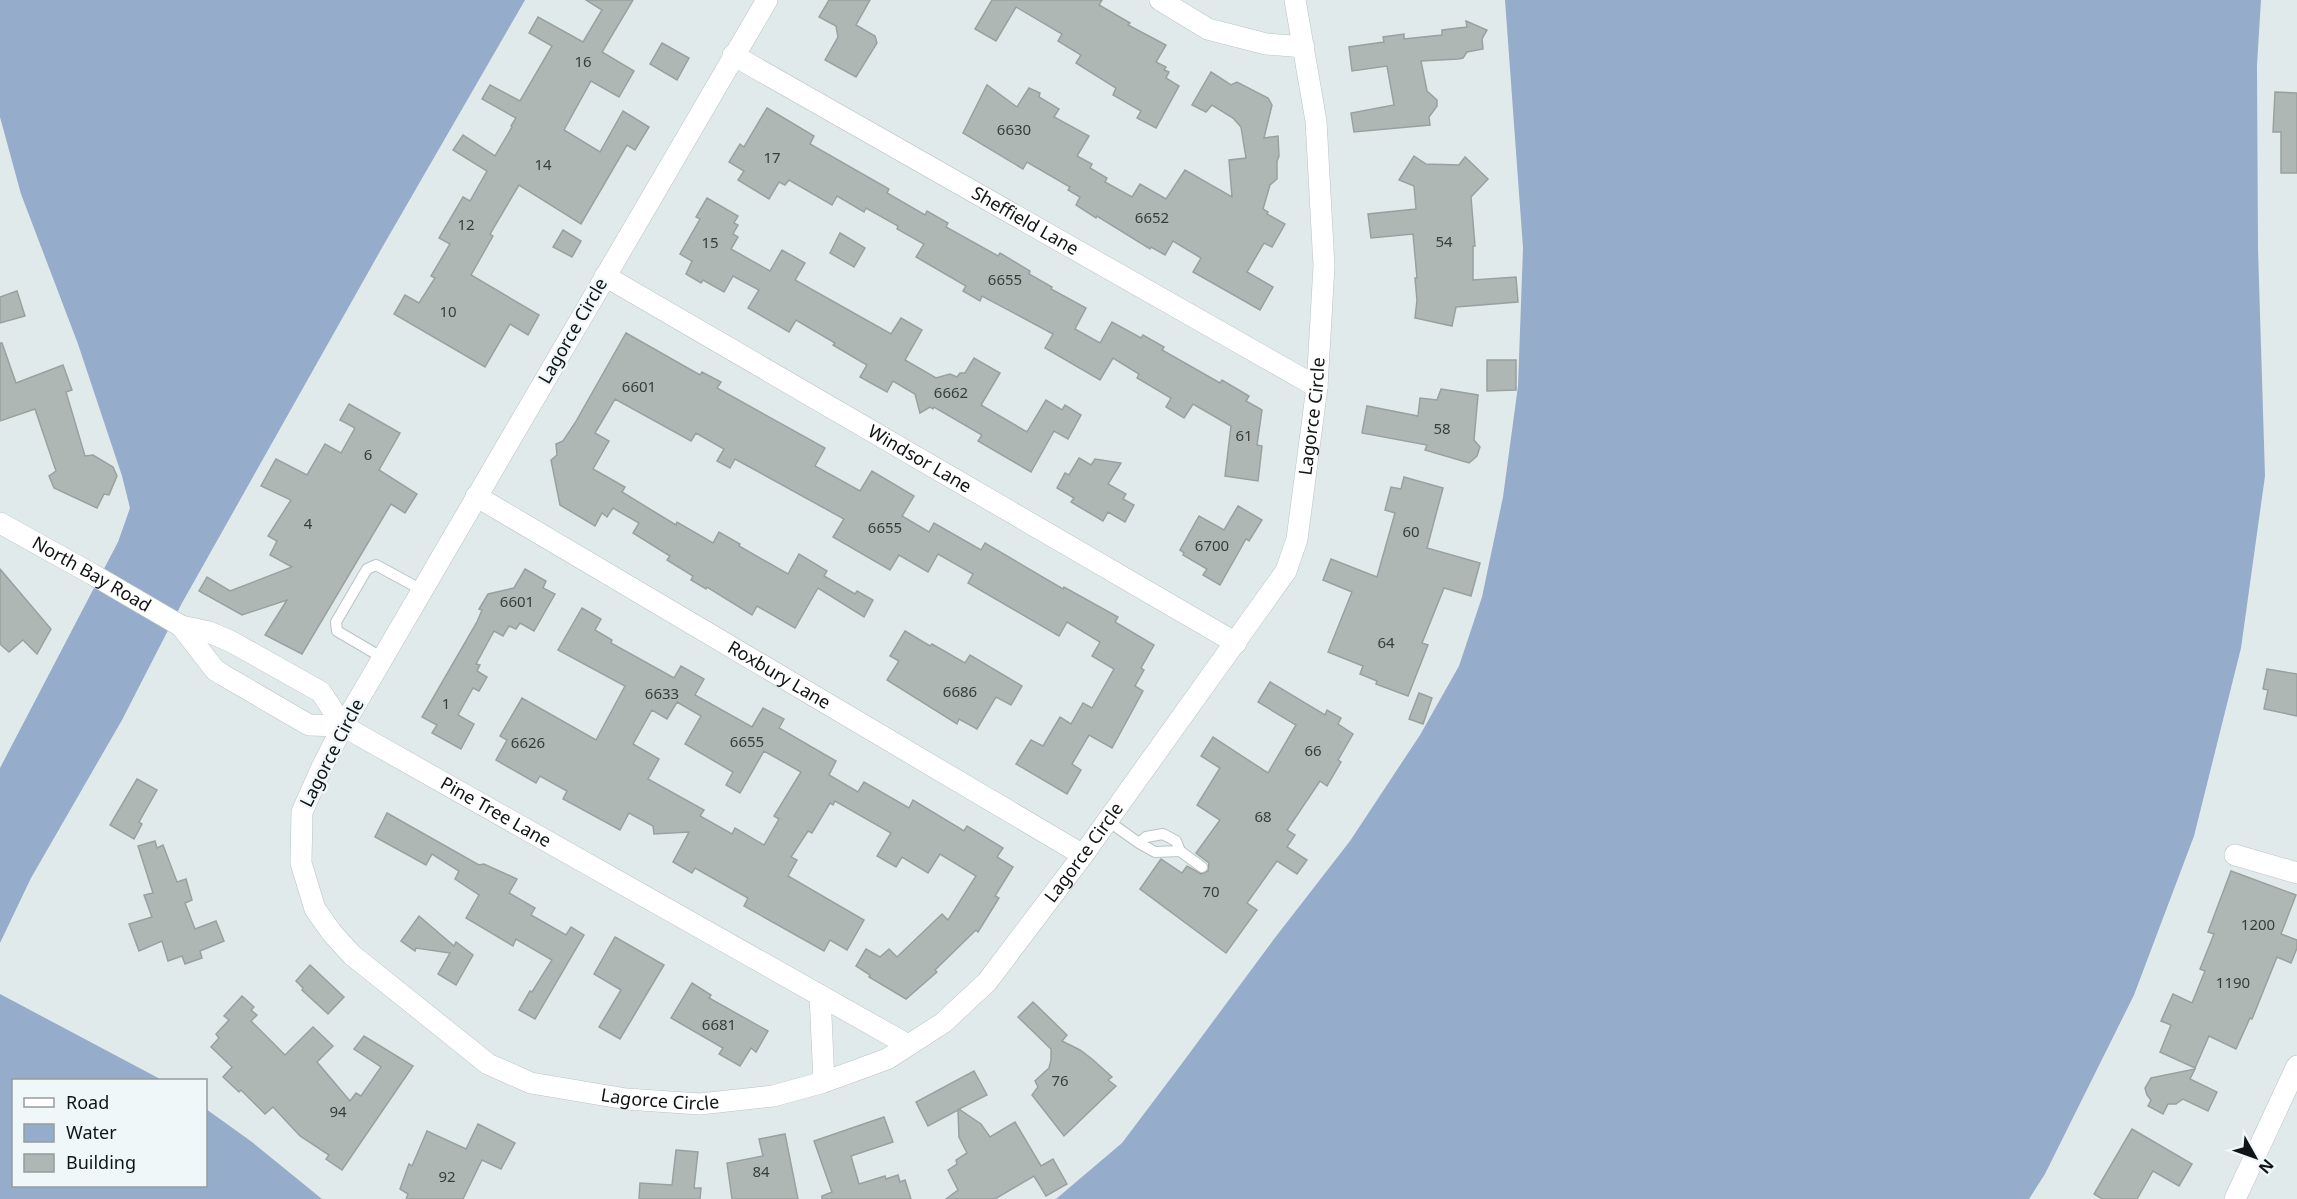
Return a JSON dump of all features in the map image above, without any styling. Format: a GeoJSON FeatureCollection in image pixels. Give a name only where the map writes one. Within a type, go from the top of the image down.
{"type":"FeatureCollection","features":[{"type":"Feature","properties":{"kind":"street","name":"Lagorce Circle"},"geometry":{"type":"LineString","coordinates":[[767,0],[344,726],[302,812],[301,863],[315,909],[332,933],[352,955],[488,1064],[531,1083],[626,1099],[700,1104],[773,1096],[824,1082],[887,1059],[943,1023],[987,982],[1083,855],[1236,643],[1286,571],[1298,539],[1317,387],[1323,266],[1316,121],[1295,0]]}},
{"type":"Feature","properties":{"kind":"street"},"geometry":{"type":"LineString","coordinates":[[1160,0],[1208,28],[1266,44],[1304,46]]}},
{"type":"Feature","properties":{"kind":"street","name":"Sheffield Lane"},"geometry":{"type":"LineString","coordinates":[[733,55],[1317,387]]}},
{"type":"Feature","properties":{"kind":"street","name":"Windsor Lane"},"geometry":{"type":"LineString","coordinates":[[605,276],[1236,643]]}},
{"type":"Feature","properties":{"kind":"street","name":"Roxbury Lane"},"geometry":{"type":"LineString","coordinates":[[476,496],[1083,855]]}},
{"type":"Feature","properties":{"kind":"street","name":"North Bay Road"},"geometry":{"type":"LineString","coordinates":[[0,523],[181,626]]}},
{"type":"Feature","properties":{"kind":"street"},"geometry":{"type":"LineString","coordinates":[[181,626],[209,632],[273,664],[321,692],[344,726]]}},
{"type":"Feature","properties":{"kind":"street","name":"Pine Tree Lane"},"geometry":{"type":"LineString","coordinates":[[181,626],[215,670],[309,725],[344,726],[908,1045]]}},
{"type":"Feature","properties":{"kind":"street"},"geometry":{"type":"LineString","coordinates":[[256,694],[273,664]]}},
{"type":"Feature","properties":{"kind":"street"},"geometry":{"type":"LineString","coordinates":[[2235,855],[2297,873]]}},
{"type":"Feature","properties":{"kind":"street"},"geometry":{"type":"LineString","coordinates":[[820,995],[824,1082]]}},
{"type":"Feature","properties":{"kind":"street"},"geometry":{"type":"LineString","coordinates":[[2235,1199],[2297,1066]]}},
{"type":"Feature","properties":{"kind":"lane"},"geometry":{"type":"LineString","coordinates":[[383,658],[338,630],[336,622],[367,569],[376,565],[422,590]]}},
{"type":"Feature","properties":{"kind":"lane"},"geometry":{"type":"LineString","coordinates":[[1108,820],[1155,852],[1180,851]]}},
{"type":"Feature","properties":{"kind":"lane"},"geometry":{"type":"LineString","coordinates":[[1139,843],[1146,837],[1163,834],[1176,841],[1180,851],[1202,867]]}},
{"type":"Feature","properties":{"kind":"water"},"geometry":{"type":"Polygon","coordinates":[[[0,0],[525,0],[182,603],[122,720],[31,878],[0,943],[0,768],[118,542],[130,508],[122,476],[78,344],[21,194],[0,117],[0,0]]]}},
{"type":"Feature","properties":{"kind":"water"},"geometry":{"type":"Polygon","coordinates":[[[1505,0],[2261,0],[2257,65],[2258,249],[2265,476],[2241,648],[2194,836],[2134,995],[2045,1174],[2029,1199],[1056,1199],[1122,1143],[1350,841],[1420,735],[1459,666],[1482,597],[1503,497],[1518,386],[1523,248],[1505,0]]]}},
{"type":"Feature","properties":{"kind":"water"},"geometry":{"type":"Polygon","coordinates":[[[0,994],[160,1079],[12,1079],[12,1187],[207,1187],[207,1110],[252,1142],[322,1199],[0,1199],[0,994]]]}},
{"type":"Feature","properties":{"kind":"building"},"geometry":{"type":"Polygon","coordinates":[[[586,0],[633,0],[602,52],[634,71],[619,97],[591,81],[564,130],[600,152],[623,111],[649,127],[635,150],[627,145],[581,224],[519,185],[490,234],[493,236],[471,275],[539,315],[528,335],[510,324],[485,367],[394,314],[405,295],[419,303],[435,278],[431,276],[450,244],[439,238],[463,197],[470,201],[487,171],[453,150],[463,135],[495,156],[516,118],[482,99],[490,85],[520,101],[552,46],[529,33],[538,17],[583,42],[602,10],[586,0]]]}},
{"type":"Feature","properties":{"kind":"building"},"geometry":{"type":"Polygon","coordinates":[[[829,0],[870,0],[856,25],[875,36],[877,43],[856,77],[825,60],[838,37],[836,26],[819,17],[829,0]]]}},
{"type":"Feature","properties":{"kind":"building"},"geometry":{"type":"Polygon","coordinates":[[[992,0],[1102,0],[1099,5],[1130,23],[1128,25],[1166,45],[1156,62],[1166,67],[1164,70],[1169,72],[1166,78],[1179,86],[1156,128],[1137,118],[1141,111],[1113,95],[1116,88],[1076,63],[1081,55],[1058,41],[1062,34],[1016,7],[996,41],[975,29],[992,0]]]}},
{"type":"Feature","properties":{"kind":"building"},"geometry":{"type":"Polygon","coordinates":[[[1466,21],[1487,30],[1482,39],[1483,49],[1467,52],[1463,58],[1458,59],[1421,61],[1427,91],[1437,100],[1437,106],[1429,117],[1430,125],[1354,132],[1351,113],[1394,105],[1387,66],[1352,71],[1349,47],[1384,42],[1383,37],[1404,34],[1404,39],[1442,35],[1442,30],[1467,27],[1466,21]]]}},
{"type":"Feature","properties":{"kind":"building"},"geometry":{"type":"Polygon","coordinates":[[[662,43],[689,58],[677,80],[650,64],[662,43]]]}},
{"type":"Feature","properties":{"kind":"building"},"geometry":{"type":"Polygon","coordinates":[[[1211,72],[1231,85],[1237,82],[1268,98],[1272,105],[1264,138],[1278,136],[1279,156],[1277,179],[1270,185],[1263,209],[1268,212],[1267,214],[1285,224],[1272,247],[1264,243],[1247,272],[1273,287],[1260,310],[1193,272],[1201,258],[1173,241],[1165,255],[1151,247],[1150,249],[1076,205],[1080,197],[1068,190],[1070,187],[1027,162],[1023,169],[963,133],[987,85],[1017,107],[1029,88],[1040,93],[1039,97],[1059,109],[1054,117],[1089,136],[1077,156],[1092,164],[1090,168],[1107,178],[1105,182],[1132,197],[1140,184],[1166,199],[1185,170],[1232,197],[1229,160],[1246,158],[1241,127],[1233,118],[1212,105],[1206,112],[1192,105],[1211,72]]]}},
{"type":"Feature","properties":{"kind":"building"},"geometry":{"type":"Polygon","coordinates":[[[2275,92],[2297,93],[2297,173],[2281,173],[2281,132],[2273,132],[2275,92]]]}},
{"type":"Feature","properties":{"kind":"building"},"geometry":{"type":"Polygon","coordinates":[[[767,108],[814,136],[810,144],[889,189],[887,193],[925,215],[927,211],[948,223],[946,227],[998,256],[1000,253],[1030,271],[1029,274],[1052,287],[1051,289],[1086,308],[1075,329],[1100,343],[1112,322],[1141,338],[1143,335],[1164,347],[1162,350],[1220,383],[1222,380],[1249,396],[1246,401],[1262,410],[1257,445],[1262,446],[1258,481],[1225,476],[1231,426],[1193,404],[1184,418],[1166,407],[1171,398],[1137,378],[1139,374],[1113,358],[1100,380],[1045,348],[1053,334],[982,296],[980,301],[963,291],[966,286],[916,257],[924,244],[897,229],[898,226],[866,208],[864,212],[837,196],[832,205],[789,180],[785,185],[779,182],[769,199],[738,180],[744,171],[729,162],[740,144],[744,147],[767,108]]]}},
{"type":"Feature","properties":{"kind":"building"},"geometry":{"type":"Polygon","coordinates":[[[1414,156],[1426,164],[1459,165],[1465,157],[1488,179],[1471,197],[1475,246],[1473,246],[1473,280],[1516,277],[1518,302],[1456,307],[1452,326],[1415,318],[1417,300],[1415,278],[1417,278],[1413,234],[1371,238],[1368,214],[1416,209],[1414,186],[1399,180],[1414,156]]]}},
{"type":"Feature","properties":{"kind":"building"},"geometry":{"type":"Polygon","coordinates":[[[707,198],[738,216],[734,223],[738,225],[733,234],[738,237],[731,249],[770,271],[782,250],[805,263],[795,280],[891,334],[901,318],[922,330],[905,360],[936,378],[950,374],[957,377],[960,373],[965,373],[974,358],[1000,373],[981,405],[1027,432],[1046,400],[1062,410],[1065,405],[1081,415],[1068,439],[1054,431],[1031,472],[978,441],[982,435],[934,407],[920,413],[915,394],[893,381],[887,392],[860,377],[867,365],[796,320],[789,332],[748,308],[759,290],[733,276],[724,292],[703,280],[701,283],[686,274],[692,261],[680,254],[700,219],[696,217],[707,198]]]}},
{"type":"Feature","properties":{"kind":"building"},"geometry":{"type":"Polygon","coordinates":[[[563,230],[581,241],[572,257],[553,247],[563,230]]]}},
{"type":"Feature","properties":{"kind":"building"},"geometry":{"type":"Polygon","coordinates":[[[840,233],[865,248],[854,267],[830,253],[840,233]]]}},
{"type":"Feature","properties":{"kind":"building"},"geometry":{"type":"Polygon","coordinates":[[[17,291],[25,316],[0,323],[0,297],[17,291]]]}},
{"type":"Feature","properties":{"kind":"building"},"geometry":{"type":"Polygon","coordinates":[[[626,333],[700,375],[702,372],[721,382],[717,388],[825,448],[815,466],[860,491],[872,471],[914,496],[902,516],[929,532],[934,523],[981,550],[985,543],[1063,589],[1064,587],[1118,617],[1115,622],[1154,645],[1141,668],[1144,670],[1135,686],[1143,691],[1112,748],[1089,735],[1072,764],[1081,770],[1067,794],[1016,764],[1031,740],[1043,746],[1060,717],[1071,724],[1083,703],[1092,708],[1114,669],[1092,656],[1100,642],[1067,622],[1059,636],[968,583],[973,574],[938,554],[928,572],[899,555],[890,570],[833,537],[844,519],[735,459],[730,468],[717,461],[724,449],[696,433],[691,441],[615,399],[595,433],[609,441],[593,469],[625,487],[622,492],[676,525],[677,522],[713,543],[719,532],[788,574],[799,554],[827,571],[824,576],[855,594],[857,591],[873,600],[864,617],[818,588],[795,628],[757,606],[752,615],[707,587],[706,589],[691,580],[693,576],[667,560],[670,556],[633,533],[639,523],[613,508],[607,517],[602,513],[595,526],[560,505],[551,460],[557,455],[556,444],[563,441],[575,423],[626,333]]]}},
{"type":"Feature","properties":{"kind":"building"},"geometry":{"type":"Polygon","coordinates":[[[0,343],[2,343],[16,383],[63,365],[72,390],[66,392],[85,456],[93,455],[113,467],[117,476],[109,495],[104,494],[97,508],[54,488],[49,476],[56,471],[35,409],[0,421],[0,343]]]}},
{"type":"Feature","properties":{"kind":"building"},"geometry":{"type":"Polygon","coordinates":[[[1487,360],[1516,360],[1516,390],[1487,391],[1487,360]]]}},
{"type":"Feature","properties":{"kind":"building"},"geometry":{"type":"Polygon","coordinates":[[[1441,389],[1478,395],[1474,440],[1480,447],[1477,456],[1469,463],[1425,450],[1427,445],[1362,433],[1367,406],[1418,416],[1420,398],[1437,400],[1441,389]]]}},
{"type":"Feature","properties":{"kind":"building"},"geometry":{"type":"Polygon","coordinates":[[[349,404],[400,433],[379,470],[417,494],[405,513],[391,504],[302,654],[265,635],[287,600],[242,615],[199,591],[207,577],[230,591],[292,567],[270,555],[277,541],[268,536],[291,500],[261,486],[276,459],[307,475],[325,444],[341,453],[355,428],[340,420],[349,404]]]}},
{"type":"Feature","properties":{"kind":"building"},"geometry":{"type":"Polygon","coordinates":[[[1079,458],[1091,465],[1095,459],[1121,463],[1108,484],[1126,494],[1123,499],[1134,505],[1125,522],[1108,512],[1103,521],[1071,502],[1074,498],[1057,488],[1065,473],[1069,475],[1079,458]]]}},
{"type":"Feature","properties":{"kind":"building"},"geometry":{"type":"Polygon","coordinates":[[[1404,477],[1443,488],[1427,548],[1480,563],[1471,596],[1444,588],[1422,643],[1428,645],[1408,696],[1376,684],[1377,681],[1360,674],[1363,666],[1328,652],[1352,592],[1323,580],[1331,559],[1377,577],[1395,513],[1385,510],[1391,487],[1401,489],[1404,477]]]}},
{"type":"Feature","properties":{"kind":"building"},"geometry":{"type":"Polygon","coordinates":[[[1238,506],[1262,520],[1249,541],[1246,539],[1220,585],[1203,575],[1207,569],[1183,555],[1184,553],[1180,550],[1199,516],[1224,530],[1238,506]]]}},
{"type":"Feature","properties":{"kind":"building"},"geometry":{"type":"Polygon","coordinates":[[[0,569],[51,629],[37,654],[23,640],[9,652],[0,644],[0,569]]]}},
{"type":"Feature","properties":{"kind":"building"},"geometry":{"type":"Polygon","coordinates":[[[525,569],[546,581],[543,588],[555,594],[534,631],[520,623],[516,629],[509,626],[503,636],[494,631],[476,664],[480,665],[477,671],[487,677],[479,691],[473,688],[458,715],[474,724],[461,749],[432,733],[437,725],[422,717],[477,622],[482,610],[479,609],[488,594],[514,588],[525,569]]]}},
{"type":"Feature","properties":{"kind":"building"},"geometry":{"type":"Polygon","coordinates":[[[582,608],[601,619],[595,630],[612,640],[611,643],[674,678],[681,666],[704,679],[695,695],[752,727],[763,708],[784,719],[779,728],[836,761],[829,775],[858,792],[864,782],[909,808],[913,800],[964,831],[967,826],[1003,848],[997,857],[1013,867],[995,896],[999,898],[978,932],[976,930],[935,970],[937,972],[906,999],[869,977],[870,975],[856,966],[866,949],[880,957],[889,949],[897,957],[942,914],[948,920],[976,876],[940,854],[928,873],[902,857],[896,867],[877,856],[891,833],[835,801],[833,805],[830,803],[812,833],[808,831],[791,857],[797,860],[788,876],[864,920],[847,950],[830,940],[824,951],[744,906],[748,898],[695,868],[692,873],[673,862],[689,832],[654,834],[653,826],[629,813],[620,830],[563,799],[567,791],[540,776],[536,783],[496,760],[507,740],[500,736],[522,698],[596,740],[625,686],[558,650],[582,608]],[[677,702],[667,719],[652,710],[633,744],[659,759],[648,779],[704,810],[700,816],[732,834],[735,828],[764,845],[779,819],[774,816],[801,772],[764,751],[740,793],[726,785],[733,772],[685,744],[701,716],[677,702]]]}},
{"type":"Feature","properties":{"kind":"building"},"geometry":{"type":"Polygon","coordinates":[[[905,631],[965,663],[970,655],[1022,686],[1011,705],[996,697],[977,729],[959,719],[957,724],[887,680],[899,661],[890,656],[905,631]]]}},
{"type":"Feature","properties":{"kind":"building"},"geometry":{"type":"Polygon","coordinates":[[[2267,669],[2297,674],[2297,716],[2264,709],[2268,690],[2263,689],[2267,669]]]}},
{"type":"Feature","properties":{"kind":"building"},"geometry":{"type":"Polygon","coordinates":[[[1270,682],[1325,715],[1327,710],[1341,718],[1338,724],[1353,734],[1327,786],[1320,781],[1287,830],[1295,835],[1287,847],[1307,860],[1297,874],[1277,861],[1247,903],[1257,910],[1226,953],[1140,889],[1161,859],[1182,873],[1187,866],[1201,874],[1208,871],[1209,863],[1196,853],[1220,820],[1197,805],[1220,768],[1201,756],[1213,737],[1268,773],[1296,725],[1258,702],[1270,682]]]}},
{"type":"Feature","properties":{"kind":"building"},"geometry":{"type":"Polygon","coordinates":[[[1419,693],[1432,698],[1423,724],[1409,719],[1419,693]]]}},
{"type":"Feature","properties":{"kind":"building"},"geometry":{"type":"Polygon","coordinates":[[[137,779],[157,790],[139,822],[142,824],[134,839],[110,825],[137,779]]]}},
{"type":"Feature","properties":{"kind":"building"},"geometry":{"type":"Polygon","coordinates":[[[387,813],[479,865],[484,864],[517,879],[509,893],[535,908],[531,915],[566,935],[571,927],[584,935],[535,1019],[519,1010],[552,960],[516,939],[513,946],[466,918],[479,895],[455,879],[459,871],[432,854],[426,865],[375,837],[387,813]]]}},
{"type":"Feature","properties":{"kind":"building"},"geometry":{"type":"Polygon","coordinates":[[[155,841],[157,848],[163,845],[177,882],[186,879],[192,900],[185,903],[195,929],[216,921],[224,941],[200,951],[202,958],[185,964],[182,956],[168,961],[162,941],[139,951],[129,924],[152,917],[144,895],[153,893],[138,846],[155,841]]]}},
{"type":"Feature","properties":{"kind":"building"},"geometry":{"type":"Polygon","coordinates":[[[2231,871],[2296,895],[2281,934],[2297,940],[2297,948],[2291,963],[2277,957],[2252,1019],[2250,1018],[2236,1049],[2209,1036],[2195,1068],[2160,1052],[2171,1025],[2161,1021],[2173,994],[2192,1003],[2205,971],[2200,969],[2214,934],[2208,932],[2231,871]]]}},
{"type":"Feature","properties":{"kind":"building"},"geometry":{"type":"Polygon","coordinates":[[[419,916],[454,946],[456,942],[473,955],[456,985],[438,974],[450,953],[416,948],[415,951],[401,941],[419,916]]]}},
{"type":"Feature","properties":{"kind":"building"},"geometry":{"type":"Polygon","coordinates":[[[615,937],[664,965],[620,1039],[599,1027],[621,990],[594,974],[615,937]]]}},
{"type":"Feature","properties":{"kind":"building"},"geometry":{"type":"Polygon","coordinates":[[[310,965],[344,997],[328,1014],[302,990],[303,988],[296,981],[310,965]]]}},
{"type":"Feature","properties":{"kind":"building"},"geometry":{"type":"Polygon","coordinates":[[[692,983],[711,995],[709,998],[768,1031],[756,1052],[751,1048],[740,1066],[719,1054],[723,1048],[671,1018],[692,983]]]}},
{"type":"Feature","properties":{"kind":"building"},"geometry":{"type":"Polygon","coordinates":[[[242,996],[254,1007],[251,1010],[257,1015],[251,1021],[285,1055],[313,1027],[333,1046],[317,1062],[350,1101],[356,1093],[361,1096],[381,1067],[354,1049],[364,1036],[413,1066],[342,1170],[326,1159],[329,1155],[300,1136],[273,1107],[265,1114],[241,1090],[239,1092],[223,1077],[232,1067],[211,1047],[219,1038],[216,1034],[229,1020],[224,1016],[242,996]]]}},
{"type":"Feature","properties":{"kind":"building"},"geometry":{"type":"Polygon","coordinates":[[[1033,1002],[1067,1035],[1062,1041],[1092,1059],[1112,1077],[1108,1080],[1116,1086],[1064,1136],[1032,1095],[1038,1087],[1035,1081],[1049,1068],[1051,1060],[1051,1049],[1018,1017],[1033,1002]]]}},
{"type":"Feature","properties":{"kind":"building"},"geometry":{"type":"Polygon","coordinates":[[[2195,1069],[2190,1079],[2217,1092],[2208,1111],[2183,1099],[2176,1104],[2168,1104],[2163,1114],[2148,1106],[2151,1100],[2145,1088],[2151,1078],[2195,1069]]]}},
{"type":"Feature","properties":{"kind":"building"},"geometry":{"type":"Polygon","coordinates":[[[974,1071],[987,1095],[959,1109],[981,1124],[990,1137],[1015,1122],[1041,1166],[1053,1159],[1067,1184],[1046,1196],[1034,1176],[995,1199],[946,1199],[958,1190],[948,1170],[957,1164],[956,1160],[967,1153],[959,1137],[958,1110],[928,1126],[916,1102],[974,1071]]]}},
{"type":"Feature","properties":{"kind":"building"},"geometry":{"type":"Polygon","coordinates":[[[884,1117],[893,1142],[851,1156],[859,1184],[885,1176],[886,1179],[898,1175],[900,1182],[905,1180],[911,1199],[822,1199],[822,1196],[832,1192],[814,1141],[884,1117]]]}},
{"type":"Feature","properties":{"kind":"building"},"geometry":{"type":"Polygon","coordinates":[[[478,1124],[515,1143],[501,1169],[482,1160],[463,1199],[406,1199],[408,1194],[400,1189],[409,1164],[412,1166],[427,1131],[466,1149],[478,1124]]]}},
{"type":"Feature","properties":{"kind":"building"},"geometry":{"type":"Polygon","coordinates":[[[2132,1129],[2192,1164],[2179,1186],[2153,1171],[2137,1199],[2102,1199],[2094,1194],[2132,1129]]]}},
{"type":"Feature","properties":{"kind":"building"},"geometry":{"type":"Polygon","coordinates":[[[785,1134],[798,1199],[732,1199],[727,1163],[763,1156],[759,1139],[785,1134]]]}},
{"type":"Feature","properties":{"kind":"building"},"geometry":{"type":"Polygon","coordinates":[[[676,1150],[698,1152],[694,1188],[701,1188],[700,1199],[639,1199],[640,1183],[672,1185],[676,1150]]]}}]}
